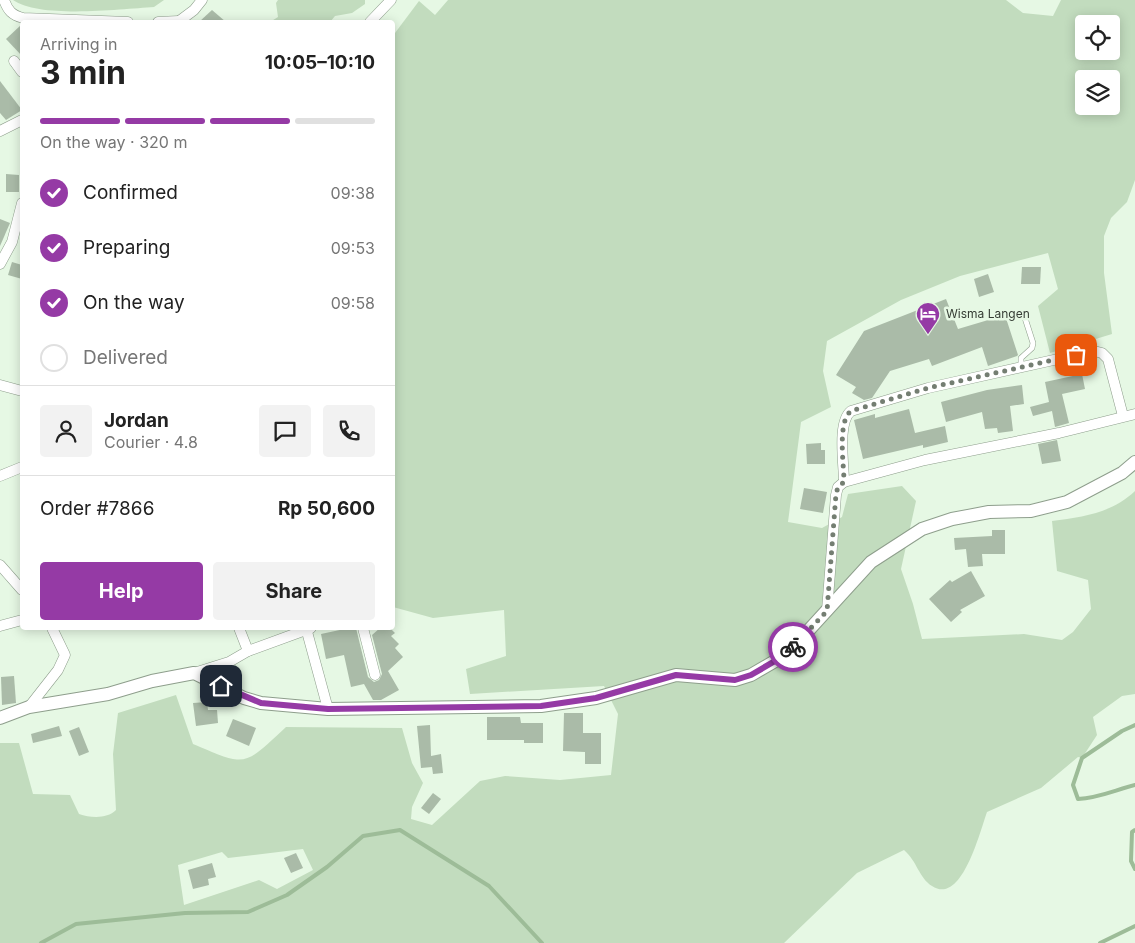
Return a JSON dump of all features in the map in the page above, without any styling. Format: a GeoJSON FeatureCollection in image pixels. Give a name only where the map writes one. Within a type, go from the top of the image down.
{"type":"FeatureCollection","features":[{"type":"Feature","properties":{"kind":"street"},"geometry":{"type":"LineString","coordinates":[[4,0],[7,8],[14,16],[76,20]]}},
{"type":"Feature","properties":{"kind":"street"},"geometry":{"type":"LineString","coordinates":[[181,20],[194,10],[202,0]]}},
{"type":"Feature","properties":{"kind":"street"},"geometry":{"type":"LineString","coordinates":[[372,20],[391,0]]}},
{"type":"Feature","properties":{"kind":"street"},"geometry":{"type":"LineString","coordinates":[[14,61],[20,69]]}},
{"type":"Feature","properties":{"kind":"street"},"geometry":{"type":"LineString","coordinates":[[2,127],[20,121]]}},
{"type":"Feature","properties":{"kind":"street"},"geometry":{"type":"LineString","coordinates":[[0,264],[12,242],[20,212]]}},
{"type":"Feature","properties":{"kind":"street"},"geometry":{"type":"LineString","coordinates":[[844,482],[843,428],[846,415],[851,411],[928,388],[1094,351],[1102,353],[1108,359],[1123,416]]}},
{"type":"Feature","properties":{"kind":"street"},"geometry":{"type":"LineString","coordinates":[[0,385],[20,390]]}},
{"type":"Feature","properties":{"kind":"street"},"geometry":{"type":"LineString","coordinates":[[827,611],[836,494],[838,487],[844,482],[925,460],[1135,414]]}},
{"type":"Feature","properties":{"kind":"street"},"geometry":{"type":"LineString","coordinates":[[194,673],[244,698],[261,703],[328,709],[541,706],[596,698],[676,675],[735,680],[751,675],[787,654],[871,562],[922,529],[935,523],[980,514],[1031,511],[1067,502],[1122,473],[1135,462]]}},
{"type":"Feature","properties":{"kind":"street"},"geometry":{"type":"LineString","coordinates":[[0,476],[20,468]]}},
{"type":"Feature","properties":{"kind":"street"},"geometry":{"type":"LineString","coordinates":[[0,565],[20,588]]}},
{"type":"Feature","properties":{"kind":"street"},"geometry":{"type":"LineString","coordinates":[[0,626],[20,621]]}},
{"type":"Feature","properties":{"kind":"street"},"geometry":{"type":"LineString","coordinates":[[29,707],[58,670],[65,655],[53,630]]}},
{"type":"Feature","properties":{"kind":"street"},"geometry":{"type":"LineString","coordinates":[[240,630],[248,651]]}},
{"type":"Feature","properties":{"kind":"street"},"geometry":{"type":"LineString","coordinates":[[0,718],[29,707],[108,694],[152,681],[194,673],[229,662],[248,651],[303,630]]}},
{"type":"Feature","properties":{"kind":"street"},"geometry":{"type":"LineString","coordinates":[[308,630],[328,709]]}},
{"type":"Feature","properties":{"kind":"street"},"geometry":{"type":"LineString","coordinates":[[364,630],[375,674]]}},
{"type":"Feature","properties":{"kind":"lane"},"geometry":{"type":"LineString","coordinates":[[1021,368],[1020,358],[1032,348],[1033,343],[1023,312]]}},
{"type":"Feature","properties":{"kind":"green space"},"geometry":{"type":"Polygon","coordinates":[[[13,0],[164,0],[154,7],[102,11],[61,11],[25,6],[13,0]]]}},
{"type":"Feature","properties":{"kind":"green space"},"geometry":{"type":"Polygon","coordinates":[[[278,0],[365,0],[365,4],[352,13],[335,16],[332,20],[273,20],[278,17],[276,3],[278,0]]]}},
{"type":"Feature","properties":{"kind":"green space"},"geometry":{"type":"Polygon","coordinates":[[[448,0],[1006,0],[1023,13],[1053,16],[1061,0],[1135,0],[1135,180],[1127,202],[1111,218],[1104,236],[1104,273],[1112,334],[1050,353],[1038,306],[1058,289],[1048,253],[960,276],[901,300],[827,341],[823,371],[831,407],[801,422],[788,522],[822,528],[842,517],[848,494],[902,486],[916,501],[901,569],[922,639],[1024,634],[1062,640],[1073,632],[1091,609],[1088,580],[1057,571],[1052,521],[1096,513],[1117,504],[1135,491],[1135,694],[1122,696],[1093,717],[1097,735],[1082,758],[1078,757],[1041,788],[987,812],[968,864],[952,886],[943,889],[928,883],[904,850],[857,873],[784,943],[0,943],[0,743],[19,743],[33,794],[70,795],[79,814],[94,817],[108,815],[116,810],[113,754],[118,713],[176,695],[193,744],[224,757],[235,759],[244,759],[252,756],[286,727],[402,728],[412,763],[423,783],[412,807],[411,819],[432,825],[480,781],[505,776],[560,780],[611,775],[618,714],[604,686],[470,694],[466,669],[506,656],[504,610],[433,618],[395,608],[395,33],[419,1],[435,15],[448,0]],[[303,849],[228,858],[222,852],[178,865],[184,905],[259,880],[277,889],[313,870],[303,849]]]}},
{"type":"Feature","properties":{"kind":"building"},"geometry":{"type":"Polygon","coordinates":[[[212,10],[224,20],[201,20],[212,10]]]}},
{"type":"Feature","properties":{"kind":"building"},"geometry":{"type":"Polygon","coordinates":[[[20,26],[20,54],[6,39],[20,26]]]}},
{"type":"Feature","properties":{"kind":"building"},"geometry":{"type":"Polygon","coordinates":[[[0,81],[20,107],[20,111],[6,120],[0,113],[0,81]]]}},
{"type":"Feature","properties":{"kind":"building"},"geometry":{"type":"Polygon","coordinates":[[[6,174],[19,175],[19,192],[6,192],[6,174]]]}},
{"type":"Feature","properties":{"kind":"building"},"geometry":{"type":"Polygon","coordinates":[[[0,219],[10,223],[0,246],[0,219]]]}},
{"type":"Feature","properties":{"kind":"building"},"geometry":{"type":"Polygon","coordinates":[[[12,262],[20,264],[20,278],[8,275],[12,262]]]}},
{"type":"Feature","properties":{"kind":"building"},"geometry":{"type":"Polygon","coordinates":[[[1022,267],[1041,267],[1040,284],[1021,284],[1022,267]]]}},
{"type":"Feature","properties":{"kind":"building"},"geometry":{"type":"Polygon","coordinates":[[[988,274],[994,292],[979,297],[974,279],[988,274]]]}},
{"type":"Feature","properties":{"kind":"building"},"geometry":{"type":"Polygon","coordinates":[[[946,299],[958,329],[1005,315],[1018,355],[988,366],[982,347],[932,366],[929,359],[890,371],[872,398],[864,400],[852,393],[856,387],[836,375],[864,331],[946,299]]]}},
{"type":"Feature","properties":{"kind":"building"},"geometry":{"type":"Polygon","coordinates":[[[1082,374],[1085,389],[1062,394],[1069,423],[1055,427],[1052,411],[1033,416],[1030,407],[1049,402],[1045,382],[1082,374]]]}},
{"type":"Feature","properties":{"kind":"building"},"geometry":{"type":"Polygon","coordinates":[[[1022,385],[1024,404],[1010,406],[1013,431],[998,433],[997,428],[985,429],[982,412],[946,422],[941,402],[987,390],[1022,385]]]}},
{"type":"Feature","properties":{"kind":"building"},"geometry":{"type":"Polygon","coordinates":[[[909,409],[915,433],[945,426],[948,442],[923,448],[923,445],[863,459],[854,420],[875,414],[875,418],[909,409]]]}},
{"type":"Feature","properties":{"kind":"building"},"geometry":{"type":"Polygon","coordinates":[[[1057,440],[1061,461],[1042,464],[1038,444],[1057,440]]]}},
{"type":"Feature","properties":{"kind":"building"},"geometry":{"type":"Polygon","coordinates":[[[821,443],[821,450],[825,450],[825,464],[807,464],[806,444],[821,443]]]}},
{"type":"Feature","properties":{"kind":"building"},"geometry":{"type":"Polygon","coordinates":[[[804,488],[827,492],[823,513],[800,509],[804,488]]]}},
{"type":"Feature","properties":{"kind":"building"},"geometry":{"type":"Polygon","coordinates":[[[992,530],[1005,530],[1005,554],[982,554],[983,566],[968,567],[966,549],[955,550],[954,538],[992,536],[992,530]]]}},
{"type":"Feature","properties":{"kind":"building"},"geometry":{"type":"Polygon","coordinates":[[[971,571],[985,596],[960,610],[962,612],[951,622],[929,599],[950,580],[952,582],[971,571]]]}},
{"type":"Feature","properties":{"kind":"building"},"geometry":{"type":"Polygon","coordinates":[[[340,630],[356,630],[368,677],[374,682],[379,680],[382,674],[372,635],[378,630],[392,630],[395,633],[391,636],[399,644],[395,648],[403,657],[388,671],[399,690],[381,700],[373,700],[364,684],[351,687],[344,655],[326,659],[321,634],[340,630]]]}},
{"type":"Feature","properties":{"kind":"building"},"geometry":{"type":"Polygon","coordinates":[[[14,676],[16,703],[2,705],[1,677],[14,676]]]}},
{"type":"Feature","properties":{"kind":"building"},"geometry":{"type":"Polygon","coordinates":[[[207,702],[208,710],[217,710],[218,723],[196,726],[193,703],[207,702]]]}},
{"type":"Feature","properties":{"kind":"building"},"geometry":{"type":"Polygon","coordinates":[[[564,713],[583,713],[583,733],[601,733],[601,764],[585,764],[585,752],[563,751],[564,713]]]}},
{"type":"Feature","properties":{"kind":"building"},"geometry":{"type":"Polygon","coordinates":[[[487,717],[520,717],[521,723],[543,723],[543,743],[524,743],[524,740],[487,740],[487,717]]]}},
{"type":"Feature","properties":{"kind":"building"},"geometry":{"type":"Polygon","coordinates":[[[233,719],[256,728],[249,746],[226,736],[233,719]]]}},
{"type":"Feature","properties":{"kind":"building"},"geometry":{"type":"Polygon","coordinates":[[[430,725],[431,756],[441,754],[443,773],[433,774],[432,767],[421,768],[417,726],[430,725]]]}},
{"type":"Feature","properties":{"kind":"building"},"geometry":{"type":"Polygon","coordinates":[[[59,726],[62,736],[33,743],[31,734],[59,726]]]}},
{"type":"Feature","properties":{"kind":"building"},"geometry":{"type":"Polygon","coordinates":[[[79,727],[89,752],[79,756],[69,731],[79,727]]]}},
{"type":"Feature","properties":{"kind":"building"},"geometry":{"type":"Polygon","coordinates":[[[433,793],[441,799],[429,814],[421,808],[433,793]]]}},
{"type":"Feature","properties":{"kind":"building"},"geometry":{"type":"Polygon","coordinates":[[[296,853],[303,868],[291,873],[284,858],[296,853]]]}},
{"type":"Feature","properties":{"kind":"building"},"geometry":{"type":"Polygon","coordinates":[[[212,863],[216,877],[208,879],[209,885],[193,889],[188,870],[212,863]]]}},
{"type":"Feature","properties":{"kind":"waterway"},"geometry":{"type":"LineString","coordinates":[[1135,725],[1122,731],[1082,758],[1073,785],[1078,799],[1135,785]]}},
{"type":"Feature","properties":{"kind":"waterway"},"geometry":{"type":"LineString","coordinates":[[41,943],[76,924],[185,913],[248,912],[287,895],[327,867],[363,836],[400,830],[489,886],[542,943]]}},
{"type":"Feature","properties":{"kind":"waterway"},"geometry":{"type":"LineString","coordinates":[[1135,830],[1132,832],[1131,861],[1135,869]]}},
{"type":"Feature","properties":{"kind":"waterway"},"geometry":{"type":"LineString","coordinates":[[1100,943],[1135,926]]}},
{"type":"Feature","properties":{"kind":"way so far"},"geometry":{"type":"LineString","coordinates":[[793,647],[827,611],[836,494],[838,487],[844,482],[843,420],[846,415],[851,411],[928,388],[1076,355]]}},
{"type":"Feature","properties":{"kind":"place","name":"Wisma Langen"},"geometry":{"type":"Point","coordinates":[928,335]}},
{"type":"Feature","properties":{"kind":"route"},"geometry":{"type":"LineString","coordinates":[[221,686],[244,698],[274,706],[328,709],[392,709],[541,706],[596,698],[630,690],[676,675],[735,680],[751,675],[787,654],[793,647]]}}]}
